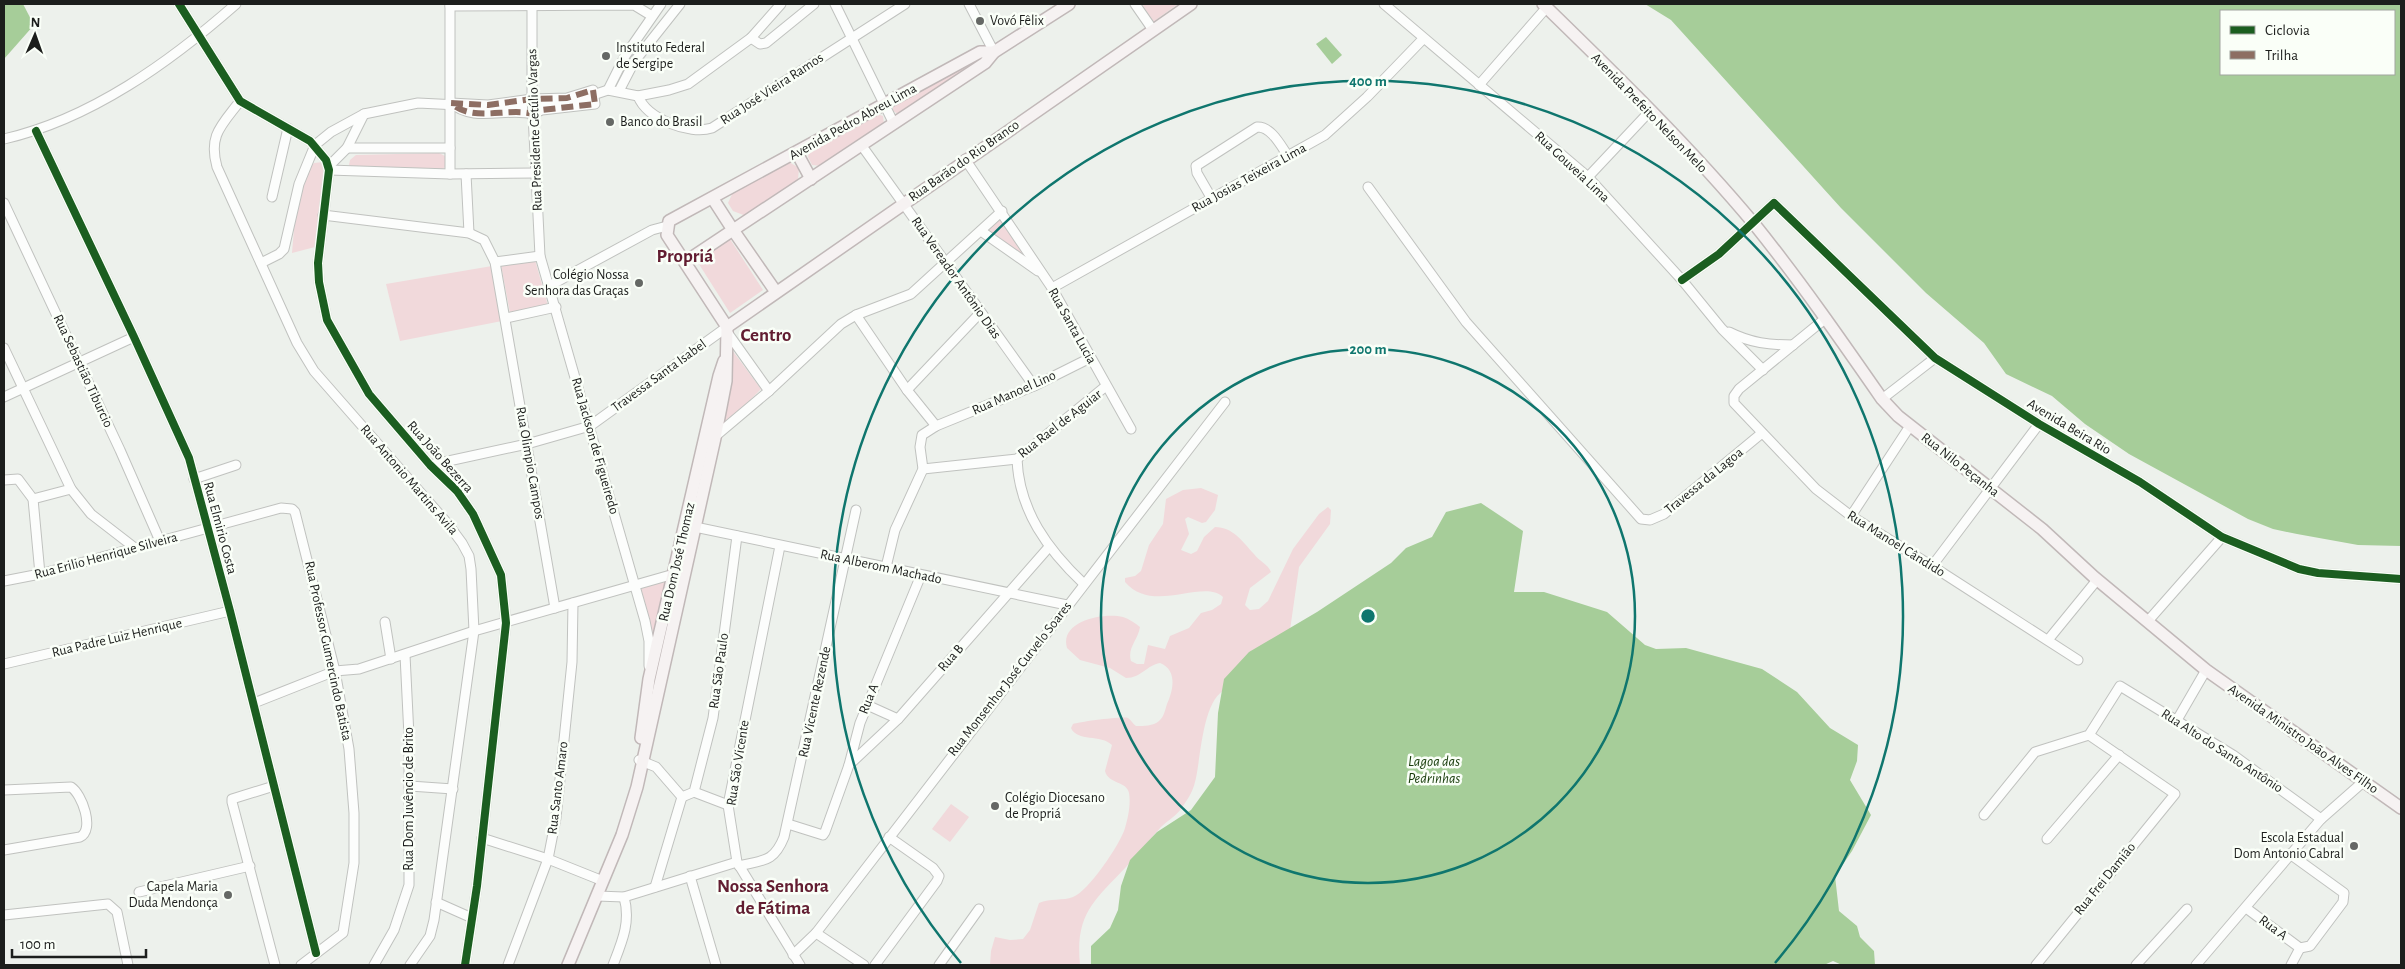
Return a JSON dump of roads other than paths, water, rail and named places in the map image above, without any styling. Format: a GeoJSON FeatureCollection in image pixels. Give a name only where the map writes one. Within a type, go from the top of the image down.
{"type":"FeatureCollection","features":[{"type":"Feature","properties":{"kind":"main road","name":"Avenida Pedro Abreu Lima"},"geometry":{"type":"LineString","coordinates":[[685,262],[985,64],[994,52],[1068,4]]}},
{"type":"Feature","properties":{"kind":"main road","name":"Rua Barão do Rio Branco"},"geometry":{"type":"LineString","coordinates":[[727,329],[776,292],[1190,4]]}},
{"type":"Feature","properties":{"kind":"main road","name":"Avenida Prefeito Nelson Melo"},"geometry":{"type":"LineString","coordinates":[[1545,5],[1651,110],[1753,224]]}},
{"type":"Feature","properties":{"kind":"main road","name":"Avenida Pedro Abreu Lima"},"geometry":{"type":"LineString","coordinates":[[667,226],[673,217],[713,199],[980,52],[994,52]]}},
{"type":"Feature","properties":{"kind":"main road"},"geometry":{"type":"LineString","coordinates":[[797,153],[811,179]]}},
{"type":"Feature","properties":{"kind":"main road"},"geometry":{"type":"LineString","coordinates":[[713,199],[776,292]]}},
{"type":"Feature","properties":{"kind":"main road","name":"Rua Nilo Peçanha"},"geometry":{"type":"LineString","coordinates":[[1753,224],[1826,318],[1882,399],[1910,426],[2042,529],[2097,580],[2206,670]]}},
{"type":"Feature","properties":{"kind":"main road"},"geometry":{"type":"LineString","coordinates":[[667,226],[668,235],[727,329],[725,360]]}},
{"type":"Feature","properties":{"kind":"main road","name":"Rua Dom José Thomaz"},"geometry":{"type":"LineString","coordinates":[[680,573],[695,527],[715,438],[726,381],[725,360]]}},
{"type":"Feature","properties":{"kind":"main road","name":"Rua Dom José Thomaz"},"geometry":{"type":"LineString","coordinates":[[680,573],[703,444],[718,376],[725,360]]}},
{"type":"Feature","properties":{"kind":"main road"},"geometry":{"type":"LineString","coordinates":[[568,965],[622,835],[637,787],[664,639],[680,573]]}},
{"type":"Feature","properties":{"kind":"main road","name":"Rua Dom José Thomaz"},"geometry":{"type":"LineString","coordinates":[[641,760],[649,679],[664,639]]}},
{"type":"Feature","properties":{"kind":"main road","name":"Avenida Ministro João Alves Filho"},"geometry":{"type":"LineString","coordinates":[[2206,670],[2401,808]]}},
{"type":"Feature","properties":{"kind":"street"},"geometry":{"type":"LineString","coordinates":[[179,4],[240,101],[314,145],[329,168]]}},
{"type":"Feature","properties":{"kind":"street"},"geometry":{"type":"LineString","coordinates":[[4,139],[36,131],[113,93],[200,36],[236,4]]}},
{"type":"Feature","properties":{"kind":"street"},"geometry":{"type":"LineString","coordinates":[[450,174],[450,5],[634,4],[652,16]]}},
{"type":"Feature","properties":{"kind":"street"},"geometry":{"type":"LineString","coordinates":[[608,90],[625,56],[661,4]]}},
{"type":"Feature","properties":{"kind":"street"},"geometry":{"type":"LineString","coordinates":[[619,91],[634,62],[680,4]]}},
{"type":"Feature","properties":{"kind":"street"},"geometry":{"type":"LineString","coordinates":[[594,94],[608,90],[638,96],[688,84],[750,38],[781,4]]}},
{"type":"Feature","properties":{"kind":"street"},"geometry":{"type":"LineString","coordinates":[[750,38],[760,44],[766,43],[814,4]]}},
{"type":"Feature","properties":{"kind":"street"},"geometry":{"type":"LineString","coordinates":[[835,4],[894,124]]}},
{"type":"Feature","properties":{"kind":"street","name":"Rua José Vieira Ramos"},"geometry":{"type":"LineString","coordinates":[[638,96],[642,105],[656,118],[676,125],[708,129],[905,4]]}},
{"type":"Feature","properties":{"kind":"street"},"geometry":{"type":"LineString","coordinates":[[969,4],[994,52]]}},
{"type":"Feature","properties":{"kind":"street"},"geometry":{"type":"LineString","coordinates":[[1135,4],[1153,30]]}},
{"type":"Feature","properties":{"kind":"street","name":"Rua Gouveia Lima"},"geometry":{"type":"LineString","coordinates":[[1384,4],[1588,178],[1682,280],[1722,329],[1763,370]]}},
{"type":"Feature","properties":{"kind":"street","name":"Rua Presidente Getúlio Vargas"},"geometry":{"type":"LineString","coordinates":[[532,5],[532,106],[540,256],[549,286]]}},
{"type":"Feature","properties":{"kind":"street"},"geometry":{"type":"LineString","coordinates":[[1479,86],[1545,5]]}},
{"type":"Feature","properties":{"kind":"street","name":"Rua Josias Teixeira Lima"},"geometry":{"type":"LineString","coordinates":[[1052,288],[1325,135],[1367,97],[1424,39]]}},
{"type":"Feature","properties":{"kind":"street"},"geometry":{"type":"LineString","coordinates":[[625,56],[634,62]]}},
{"type":"Feature","properties":{"kind":"street"},"geometry":{"type":"LineString","coordinates":[[261,263],[279,254],[284,249],[299,184],[314,145],[331,132],[364,114],[403,104],[451,103],[532,106],[575,97],[593,90],[594,94],[595,104],[542,110],[532,106]]}},
{"type":"Feature","properties":{"kind":"street","name":"Rua Antonio Martins Avila"},"geometry":{"type":"LineString","coordinates":[[240,101],[216,133],[213,144],[217,167],[307,362],[448,524],[469,556],[474,631],[436,902],[430,936],[410,965]]}},
{"type":"Feature","properties":{"kind":"street"},"geometry":{"type":"LineString","coordinates":[[451,103],[459,109],[478,114],[522,112],[532,106]]}},
{"type":"Feature","properties":{"kind":"street"},"geometry":{"type":"LineString","coordinates":[[1588,178],[1651,110]]}},
{"type":"Feature","properties":{"kind":"street"},"geometry":{"type":"LineString","coordinates":[[329,168],[347,148],[364,114]]}},
{"type":"Feature","properties":{"kind":"street"},"geometry":{"type":"LineString","coordinates":[[1212,199],[1196,169],[1198,163],[1261,127],[1269,131],[1288,156]]}},
{"type":"Feature","properties":{"kind":"street"},"geometry":{"type":"LineString","coordinates":[[272,197],[288,128]]}},
{"type":"Feature","properties":{"kind":"street","name":"Rua Elmirio Costa"},"geometry":{"type":"LineString","coordinates":[[36,131],[182,439],[254,703],[316,953]]}},
{"type":"Feature","properties":{"kind":"street","name":"Rua Vereador Antônio Dias"},"geometry":{"type":"LineString","coordinates":[[862,146],[945,265],[1034,386]]}},
{"type":"Feature","properties":{"kind":"street"},"geometry":{"type":"LineString","coordinates":[[347,148],[450,148]]}},
{"type":"Feature","properties":{"kind":"street","name":"Rua Santa Lucia"},"geometry":{"type":"LineString","coordinates":[[966,159],[1052,288],[1131,430]]}},
{"type":"Feature","properties":{"kind":"street"},"geometry":{"type":"LineString","coordinates":[[329,168],[450,174],[536,173]]}},
{"type":"Feature","properties":{"kind":"street","name":"Rua João Bezerra"},"geometry":{"type":"LineString","coordinates":[[329,168],[318,263],[318,282],[327,320],[370,394],[430,465],[457,492],[473,514],[501,575],[506,623],[482,838],[465,965]]}},
{"type":"Feature","properties":{"kind":"street"},"geometry":{"type":"LineString","coordinates":[[323,215],[469,233],[466,174]]}},
{"type":"Feature","properties":{"kind":"street","name":"Travessa da Lagoa"},"geometry":{"type":"LineString","coordinates":[[1368,187],[1466,322],[1641,519],[1650,520],[1664,514],[1762,433]]}},
{"type":"Feature","properties":{"kind":"street","name":"Rua Sebastião Tiburcio"},"geometry":{"type":"LineString","coordinates":[[4,203],[120,450],[160,541]]}},
{"type":"Feature","properties":{"kind":"street","name":"Avenida Beira Rio"},"geometry":{"type":"LineString","coordinates":[[1753,224],[1774,203],[1935,358],[2039,424],[2140,482],[2222,537],[2299,569],[2318,573],[2401,578]]}},
{"type":"Feature","properties":{"kind":"street"},"geometry":{"type":"LineString","coordinates":[[703,444],[715,438],[829,333],[856,315],[906,297],[945,265],[1002,212]]}},
{"type":"Feature","properties":{"kind":"street"},"geometry":{"type":"LineString","coordinates":[[1682,280],[1719,254],[1753,224]]}},
{"type":"Feature","properties":{"kind":"street"},"geometry":{"type":"LineString","coordinates":[[549,286],[652,230],[667,226]]}},
{"type":"Feature","properties":{"kind":"street"},"geometry":{"type":"LineString","coordinates":[[981,231],[1042,274]]}},
{"type":"Feature","properties":{"kind":"street","name":"Rua Olimpio Campos"},"geometry":{"type":"LineString","coordinates":[[469,233],[484,240],[495,262],[555,608]]}},
{"type":"Feature","properties":{"kind":"street"},"geometry":{"type":"LineString","coordinates":[[495,262],[540,256]]}},
{"type":"Feature","properties":{"kind":"street","name":"Rua Jackson de Figueiredo"},"geometry":{"type":"LineString","coordinates":[[549,286],[590,426],[649,641],[649,679]]}},
{"type":"Feature","properties":{"kind":"street"},"geometry":{"type":"LineString","coordinates":[[506,318],[556,307]]}},
{"type":"Feature","properties":{"kind":"street"},"geometry":{"type":"LineString","coordinates":[[907,390],[980,313]]}},
{"type":"Feature","properties":{"kind":"street"},"geometry":{"type":"LineString","coordinates":[[856,315],[907,390],[936,426],[920,437],[923,469],[897,525],[886,566]]}},
{"type":"Feature","properties":{"kind":"street"},"geometry":{"type":"LineString","coordinates":[[1763,370],[1826,318]]}},
{"type":"Feature","properties":{"kind":"street"},"geometry":{"type":"LineString","coordinates":[[727,329],[768,391]]}},
{"type":"Feature","properties":{"kind":"street","name":"Travessa Santa Isabel"},"geometry":{"type":"LineString","coordinates":[[430,465],[527,444],[590,426],[727,329]]}},
{"type":"Feature","properties":{"kind":"street"},"geometry":{"type":"LineString","coordinates":[[1722,329],[1745,340],[1763,344],[1793,345]]}},
{"type":"Feature","properties":{"kind":"street"},"geometry":{"type":"LineString","coordinates":[[4,397],[134,337]]}},
{"type":"Feature","properties":{"kind":"street"},"geometry":{"type":"LineString","coordinates":[[4,348],[71,489],[90,514],[135,548]]}},
{"type":"Feature","properties":{"kind":"street","name":"Rua Manoel Lino"},"geometry":{"type":"LineString","coordinates":[[936,426],[1034,386],[1090,358]]}},
{"type":"Feature","properties":{"kind":"street"},"geometry":{"type":"LineString","coordinates":[[1882,399],[1935,358]]}},
{"type":"Feature","properties":{"kind":"street","name":"Rua Manoel Cândido"},"geometry":{"type":"LineString","coordinates":[[1763,370],[1736,393],[1734,403],[1816,489],[1851,516],[2078,660]]}},
{"type":"Feature","properties":{"kind":"street","name":"Rua Rael de Aguiar"},"geometry":{"type":"LineString","coordinates":[[923,469],[1017,459],[1106,386]]}},
{"type":"Feature","properties":{"kind":"street","name":"Rua Monsenhor José Curvelo Soares"},"geometry":{"type":"LineString","coordinates":[[793,954],[816,933],[1225,402]]}},
{"type":"Feature","properties":{"kind":"street"},"geometry":{"type":"LineString","coordinates":[[1932,566],[2039,424]]}},
{"type":"Feature","properties":{"kind":"street"},"geometry":{"type":"LineString","coordinates":[[1851,516],[1910,426]]}},
{"type":"Feature","properties":{"kind":"street"},"geometry":{"type":"LineString","coordinates":[[1017,459],[1018,475],[1025,502],[1049,547],[1084,584]]}},
{"type":"Feature","properties":{"kind":"street","name":"Rua Elmirio Costa"},"geometry":{"type":"LineString","coordinates":[[194,479],[236,465]]}},
{"type":"Feature","properties":{"kind":"street"},"geometry":{"type":"LineString","coordinates":[[4,480],[14,478],[22,482],[33,499],[40,574]]}},
{"type":"Feature","properties":{"kind":"street"},"geometry":{"type":"LineString","coordinates":[[33,499],[71,489]]}},
{"type":"Feature","properties":{"kind":"street","name":"Rua Erilio Henrique Silveira"},"geometry":{"type":"LineString","coordinates":[[4,581],[40,574],[281,508]]}},
{"type":"Feature","properties":{"kind":"street","name":"Rua Professor Gumercindo Batista"},"geometry":{"type":"LineString","coordinates":[[281,508],[292,509],[298,516],[335,671],[349,749],[354,813],[354,863],[343,933],[301,965]]}},
{"type":"Feature","properties":{"kind":"street","name":"Rua Vicente Rezende"},"geometry":{"type":"LineString","coordinates":[[738,864],[769,859],[775,855],[788,824],[856,510]]}},
{"type":"Feature","properties":{"kind":"street","name":"Rua Alberom Machado"},"geometry":{"type":"LineString","coordinates":[[695,527],[1067,605]]}},
{"type":"Feature","properties":{"kind":"street","name":"Rua São Paulo"},"geometry":{"type":"LineString","coordinates":[[694,792],[713,718],[737,536]]}},
{"type":"Feature","properties":{"kind":"street"},"geometry":{"type":"LineString","coordinates":[[2148,621],[2222,537]]}},
{"type":"Feature","properties":{"kind":"street","name":"Rua São Vicente"},"geometry":{"type":"LineString","coordinates":[[780,546],[728,805],[738,864],[800,965]]}},
{"type":"Feature","properties":{"kind":"street","name":"Rua B"},"geometry":{"type":"LineString","coordinates":[[849,765],[898,719],[1049,547]]}},
{"type":"Feature","properties":{"kind":"street"},"geometry":{"type":"LineString","coordinates":[[254,703],[335,671],[359,669],[474,631],[680,573]]}},
{"type":"Feature","properties":{"kind":"street","name":"Rua A"},"geometry":{"type":"LineString","coordinates":[[788,824],[820,835],[823,835],[827,828],[867,705],[922,575]]}},
{"type":"Feature","properties":{"kind":"street"},"geometry":{"type":"LineString","coordinates":[[2048,640],[2097,580]]}},
{"type":"Feature","properties":{"kind":"street","name":"Rua Santo Amaro"},"geometry":{"type":"LineString","coordinates":[[508,965],[548,859],[556,818],[572,662],[573,603]]}},
{"type":"Feature","properties":{"kind":"street","name":"Rua Padre Luiz Henrique"},"geometry":{"type":"LineString","coordinates":[[4,664],[230,611]]}},
{"type":"Feature","properties":{"kind":"street"},"geometry":{"type":"LineString","coordinates":[[385,622],[390,659]]}},
{"type":"Feature","properties":{"kind":"street","name":"Rua Dom Juvêncio de Brito"},"geometry":{"type":"LineString","coordinates":[[374,965],[394,930],[409,885],[410,786],[405,655]]}},
{"type":"Feature","properties":{"kind":"street"},"geometry":{"type":"LineString","coordinates":[[2178,720],[2206,670]]}},
{"type":"Feature","properties":{"kind":"street","name":"Rua Alto do Santo Antônio"},"geometry":{"type":"LineString","coordinates":[[2089,735],[2120,686],[2233,755],[2321,819]]}},
{"type":"Feature","properties":{"kind":"street"},"geometry":{"type":"LineString","coordinates":[[867,705],[898,719]]}},
{"type":"Feature","properties":{"kind":"street"},"geometry":{"type":"LineString","coordinates":[[1984,815],[2035,752],[2089,735],[2119,755],[2047,839]]}},
{"type":"Feature","properties":{"kind":"street","name":"Rua Frei Damião"},"geometry":{"type":"LineString","coordinates":[[2036,965],[2175,794],[2119,755]]}},
{"type":"Feature","properties":{"kind":"street"},"geometry":{"type":"LineString","coordinates":[[641,760],[660,772],[682,797]]}},
{"type":"Feature","properties":{"kind":"street"},"geometry":{"type":"LineString","coordinates":[[2196,965],[2321,819],[2363,782]]}},
{"type":"Feature","properties":{"kind":"street"},"geometry":{"type":"LineString","coordinates":[[4,790],[71,786],[80,794],[86,818],[86,832],[83,836],[4,850]]}},
{"type":"Feature","properties":{"kind":"street"},"geometry":{"type":"LineString","coordinates":[[274,786],[232,799],[275,965]]}},
{"type":"Feature","properties":{"kind":"street"},"geometry":{"type":"LineString","coordinates":[[410,786],[452,789]]}},
{"type":"Feature","properties":{"kind":"street"},"geometry":{"type":"LineString","coordinates":[[682,797],[694,792],[728,805]]}},
{"type":"Feature","properties":{"kind":"street"},"geometry":{"type":"LineString","coordinates":[[655,887],[682,797]]}},
{"type":"Feature","properties":{"kind":"street"},"geometry":{"type":"LineString","coordinates":[[875,965],[937,881],[938,876],[933,868],[889,837]]}},
{"type":"Feature","properties":{"kind":"street"},"geometry":{"type":"LineString","coordinates":[[482,838],[548,859],[603,881]]}},
{"type":"Feature","properties":{"kind":"street"},"geometry":{"type":"LineString","coordinates":[[2290,854],[2344,893],[2343,902],[2310,946],[2300,948],[2291,965]]}},
{"type":"Feature","properties":{"kind":"street"},"geometry":{"type":"LineString","coordinates":[[597,896],[624,897],[690,876],[738,864]]}},
{"type":"Feature","properties":{"kind":"street"},"geometry":{"type":"LineString","coordinates":[[139,892],[250,866]]}},
{"type":"Feature","properties":{"kind":"street"},"geometry":{"type":"LineString","coordinates":[[690,876],[716,965]]}},
{"type":"Feature","properties":{"kind":"street"},"geometry":{"type":"LineString","coordinates":[[613,965],[626,930],[628,911],[624,897]]}},
{"type":"Feature","properties":{"kind":"street"},"geometry":{"type":"LineString","coordinates":[[436,902],[472,918]]}},
{"type":"Feature","properties":{"kind":"street"},"geometry":{"type":"LineString","coordinates":[[4,915],[100,903],[111,905],[117,912],[128,965]]}},
{"type":"Feature","properties":{"kind":"street","name":"Rua A"},"geometry":{"type":"LineString","coordinates":[[2246,908],[2300,948]]}},
{"type":"Feature","properties":{"kind":"street"},"geometry":{"type":"LineString","coordinates":[[938,965],[979,909]]}},
{"type":"Feature","properties":{"kind":"street"},"geometry":{"type":"LineString","coordinates":[[2136,965],[2187,909]]}},
{"type":"Feature","properties":{"kind":"street"},"geometry":{"type":"LineString","coordinates":[[816,933],[864,965]]}},
{"type":"Feature","properties":{"kind":"water"},"geometry":{"type":"Polygon","coordinates":[[[4,4],[23,4],[34,25],[4,59],[4,4]]]}},
{"type":"Feature","properties":{"kind":"water"},"geometry":{"type":"Polygon","coordinates":[[[1645,4],[2401,4],[2401,546],[2358,545],[2273,529],[2248,519],[2129,454],[2085,424],[2052,396],[2006,374],[1984,343],[1926,293],[1841,208],[1671,20],[1645,4]]]}},
{"type":"Feature","properties":{"kind":"water"},"geometry":{"type":"Polygon","coordinates":[[[1326,37],[1342,55],[1332,64],[1316,44],[1326,37]]]}},
{"type":"Feature","properties":{"kind":"water","name":"Lagoa das Pedrinhas"},"geometry":{"type":"Polygon","coordinates":[[[1481,503],[1523,531],[1514,592],[1544,592],[1607,612],[1645,645],[1656,649],[1686,648],[1762,669],[1797,692],[1830,728],[1858,745],[1857,761],[1850,780],[1871,815],[1852,851],[1835,876],[1839,911],[1857,926],[1860,937],[1874,951],[1875,965],[1842,965],[1833,961],[1824,965],[1091,965],[1091,946],[1110,928],[1118,910],[1121,886],[1130,860],[1157,832],[1191,810],[1215,777],[1218,713],[1224,679],[1249,652],[1317,612],[1391,563],[1406,548],[1432,537],[1446,512],[1481,503]]]}},
{"type":"Feature","properties":{"kind":"place","name":"Vovó Fêlix"},"geometry":{"type":"Point","coordinates":[980,21]}},
{"type":"Feature","properties":{"kind":"place","name":"Instituto Federal de Sergipe"},"geometry":{"type":"Point","coordinates":[606,56]}},
{"type":"Feature","properties":{"kind":"place","name":"Banco do Brasil"},"geometry":{"type":"Point","coordinates":[610,122]}},
{"type":"Feature","properties":{"kind":"place","name":"Colégio Nossa Senhora das Graças"},"geometry":{"type":"Point","coordinates":[639,283]}},
{"type":"Feature","properties":{"kind":"place","name":"Colégio Diocesano de Propriá"},"geometry":{"type":"Point","coordinates":[995,806]}},
{"type":"Feature","properties":{"kind":"place","name":"Escola Estadual Dom Antonio Cabral"},"geometry":{"type":"Point","coordinates":[2354,846]}},
{"type":"Feature","properties":{"kind":"place","name":"Capela Maria Duda Mendonça"},"geometry":{"type":"Point","coordinates":[228,895]}},
{"type":"Feature","properties":{"kind":"district","name":"Propriá"},"geometry":{"type":"Point","coordinates":[685,256]}},
{"type":"Feature","properties":{"kind":"district","name":"Centro"},"geometry":{"type":"Point","coordinates":[766,335]}},
{"type":"Feature","properties":{"kind":"district","name":"Nossa Senhora de Fátima"},"geometry":{"type":"Point","coordinates":[773,897]}}]}
